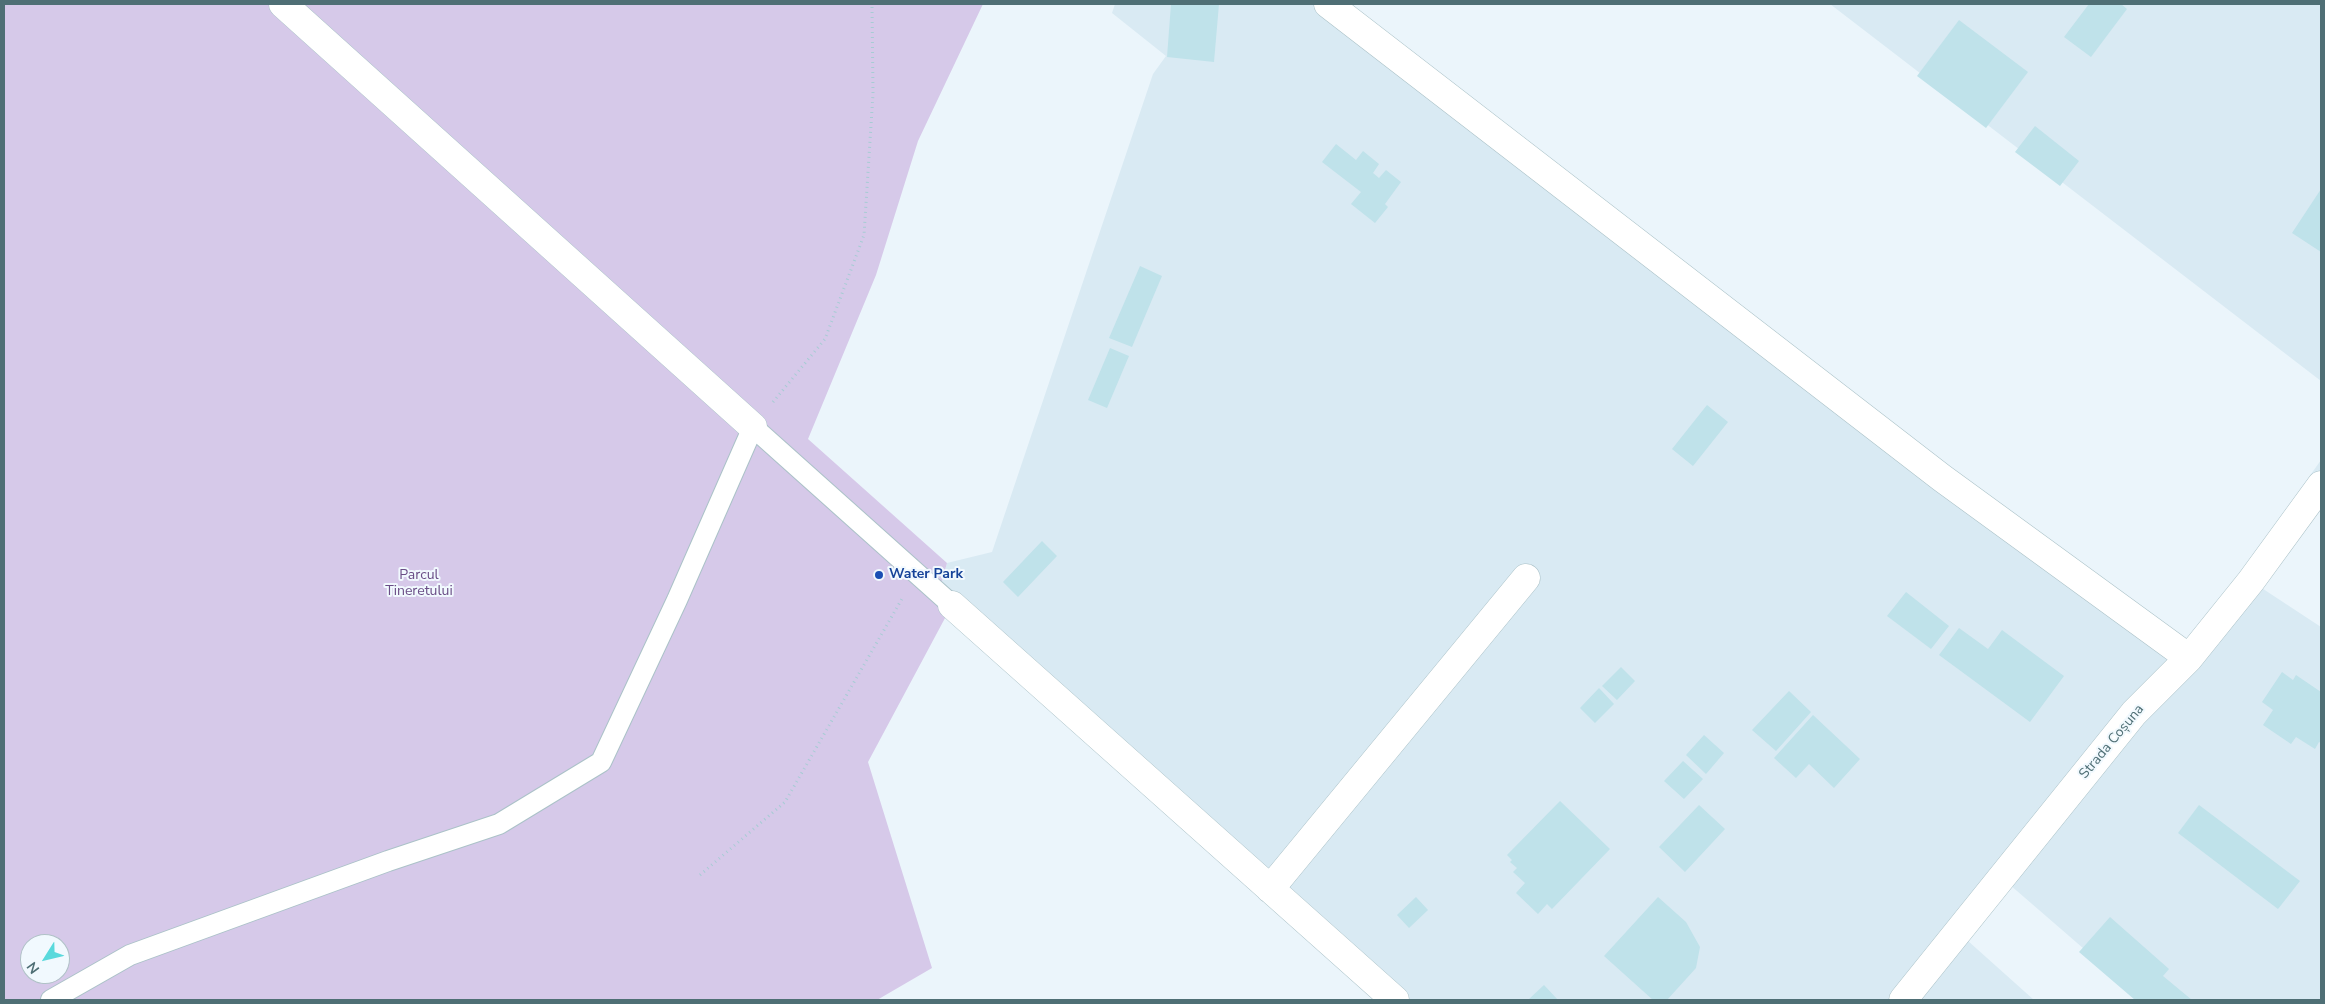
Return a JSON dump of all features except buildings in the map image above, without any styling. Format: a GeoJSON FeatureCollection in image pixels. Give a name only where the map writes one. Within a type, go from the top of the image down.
{"type":"FeatureCollection","features":[{"type":"Feature","properties":{"kind":"street"},"geometry":{"type":"LineString","coordinates":[[283,4],[753,426]]}},
{"type":"Feature","properties":{"kind":"street"},"geometry":{"type":"LineString","coordinates":[[1328,4],[1942,478],[2189,658]]}},
{"type":"Feature","properties":{"kind":"street","name":"Strada Coșuna"},"geometry":{"type":"LineString","coordinates":[[1903,1000],[2134,713],[2189,658],[2251,581],[2321,485]]}},
{"type":"Feature","properties":{"kind":"street"},"geometry":{"type":"LineString","coordinates":[[1270,889],[1526,578]]}},
{"type":"Feature","properties":{"kind":"street"},"geometry":{"type":"LineString","coordinates":[[952,605],[1395,1000]]}},
{"type":"Feature","properties":{"kind":"lane"},"geometry":{"type":"LineString","coordinates":[[50,1000],[130,955],[388,861],[499,824],[602,762],[678,600],[753,426],[952,605]]}},
{"type":"Feature","properties":{"kind":"path"},"geometry":{"type":"LineString","coordinates":[[753,426],[825,339],[864,235],[873,94],[872,4]]}},
{"type":"Feature","properties":{"kind":"path"},"geometry":{"type":"LineString","coordinates":[[700,875],[785,802],[917,573]]}},
{"type":"Feature","properties":{"kind":"shaded area"},"geometry":{"type":"Polygon","coordinates":[[[1115,4],[1347,4],[2173,661],[2240,574],[2321,460],[2321,485],[2251,581],[2321,627],[2321,1000],[2143,1000],[2002,878],[1958,932],[2034,1000],[1395,1000],[939,592],[947,563],[992,552],[1153,74],[1166,56],[1112,13],[1115,4]]]}},
{"type":"Feature","properties":{"kind":"shaded area"},"geometry":{"type":"Polygon","coordinates":[[[1830,4],[2321,4],[2321,381],[1830,4]]]}},
{"type":"Feature","properties":{"kind":"green space","name":"Parcul Tineretului"},"geometry":{"type":"Polygon","coordinates":[[[4,4],[983,4],[918,141],[876,275],[808,439],[947,563],[939,592],[952,605],[868,762],[932,968],[877,1000],[4,1000],[4,4]]]}},
{"type":"Feature","properties":{"kind":"place","name":"Water Park"},"geometry":{"type":"Point","coordinates":[879,575]}}]}
